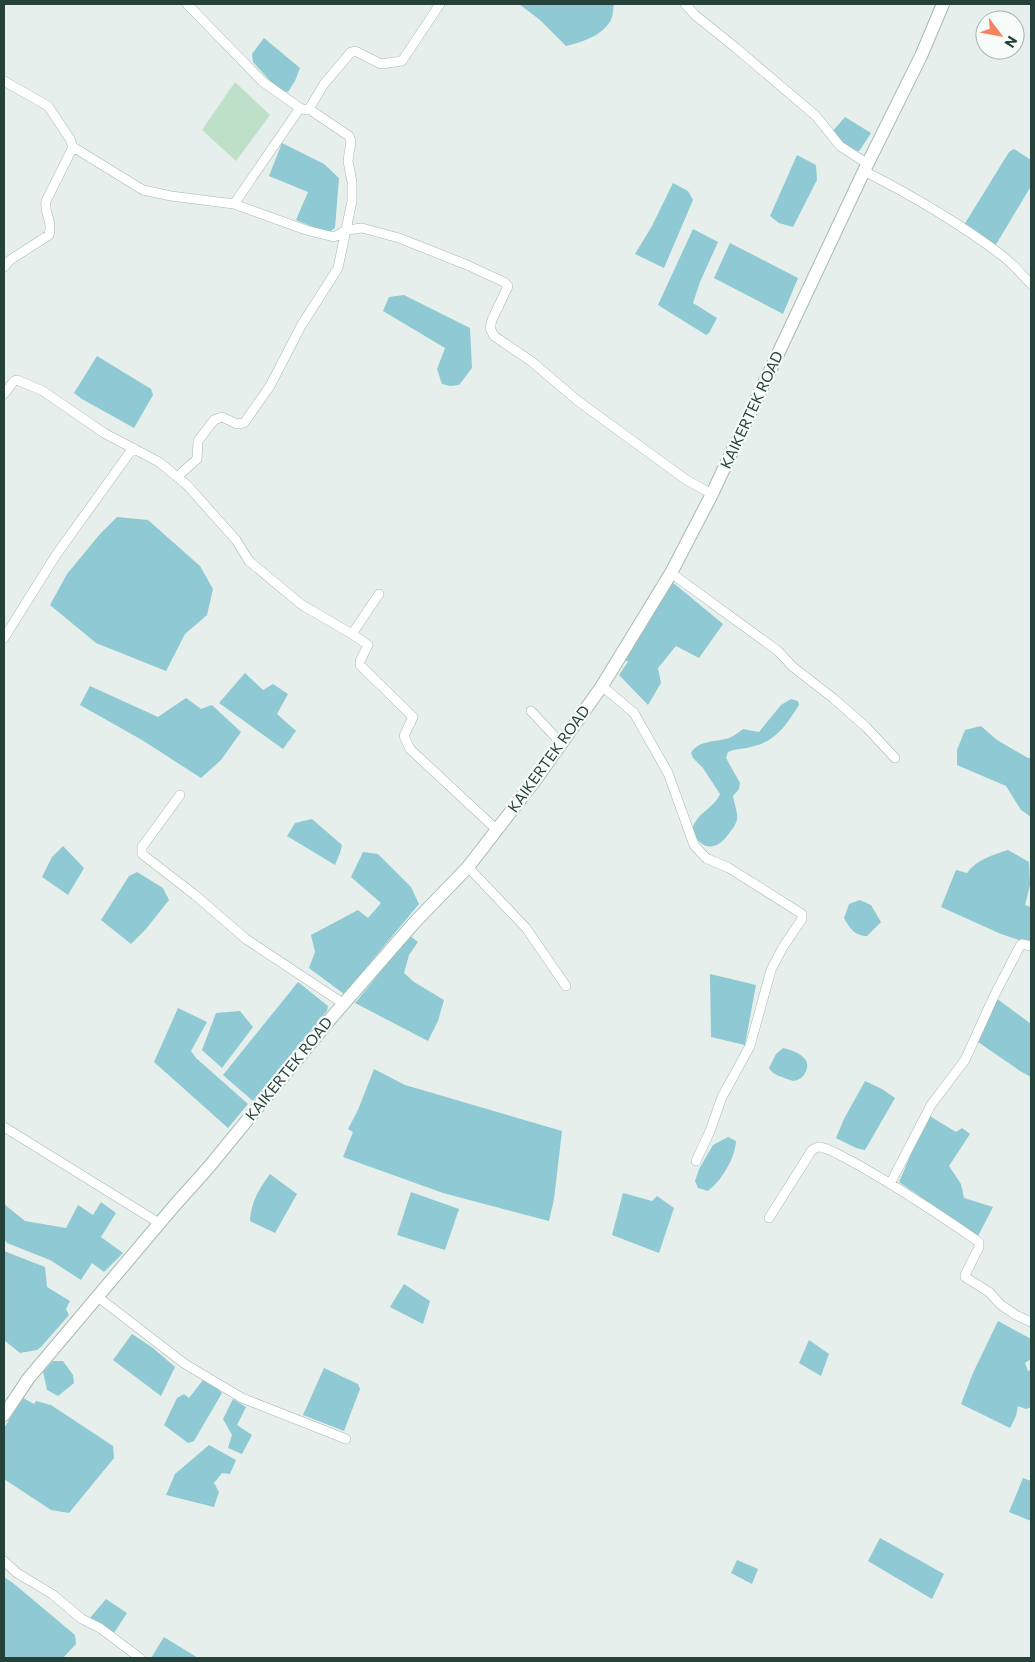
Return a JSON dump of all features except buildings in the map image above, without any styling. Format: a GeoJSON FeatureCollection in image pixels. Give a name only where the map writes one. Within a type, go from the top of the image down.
{"type":"FeatureCollection","features":[{"type":"Feature","properties":{"kind":"main road","name":"KAIKERTEK ROAD"},"geometry":{"type":"LineString","coordinates":[[4,1415],[28,1379],[159,1223],[208,1168],[344,1004],[414,923],[468,867],[602,686],[671,574],[712,494],[921,56],[943,4]]}},
{"type":"Feature","properties":{"kind":"street"},"geometry":{"type":"LineString","coordinates":[[178,477],[197,459],[198,441],[214,420],[222,417],[237,424],[244,423],[270,386],[301,326],[338,268],[352,201],[352,182],[348,160],[352,139],[263,82],[187,4]]}},
{"type":"Feature","properties":{"kind":"street"},"geometry":{"type":"LineString","coordinates":[[234,204],[304,108],[351,52],[355,51],[381,64],[402,61],[440,4]]}},
{"type":"Feature","properties":{"kind":"street"},"geometry":{"type":"LineString","coordinates":[[685,4],[695,15],[816,116],[840,146],[866,168],[951,220],[1005,258],[1031,284]]}},
{"type":"Feature","properties":{"kind":"street"},"geometry":{"type":"LineString","coordinates":[[4,81],[48,106],[70,139],[73,147],[143,190],[171,196],[234,204],[306,230],[334,237],[347,230],[362,228],[399,238],[468,265],[504,282],[508,286],[490,328],[494,336],[531,361],[578,401],[678,474],[712,494]]}},
{"type":"Feature","properties":{"kind":"street"},"geometry":{"type":"LineString","coordinates":[[4,267],[10,260],[49,235],[51,226],[45,208],[46,201],[73,147]]}},
{"type":"Feature","properties":{"kind":"street"},"geometry":{"type":"LineString","coordinates":[[4,394],[14,381],[17,380],[43,391],[104,433],[160,462],[187,485],[236,540],[249,560],[302,605],[368,645],[360,665],[413,717],[404,736],[410,749],[497,830]]}},
{"type":"Feature","properties":{"kind":"street"},"geometry":{"type":"LineString","coordinates":[[4,638],[56,555],[133,448]]}},
{"type":"Feature","properties":{"kind":"street"},"geometry":{"type":"LineString","coordinates":[[671,574],[778,651],[793,667],[866,727],[895,758]]}},
{"type":"Feature","properties":{"kind":"street"},"geometry":{"type":"LineString","coordinates":[[352,634],[378,594]]}},
{"type":"Feature","properties":{"kind":"street"},"geometry":{"type":"LineString","coordinates":[[602,686],[634,713],[668,773],[692,839],[700,851],[712,862],[729,868],[802,914],[802,919],[783,947],[772,970],[750,1046],[728,1084],[696,1161]]}},
{"type":"Feature","properties":{"kind":"street"},"geometry":{"type":"LineString","coordinates":[[531,711],[561,743]]}},
{"type":"Feature","properties":{"kind":"street"},"geometry":{"type":"LineString","coordinates":[[180,795],[142,847],[142,854],[246,938],[344,1004]]}},
{"type":"Feature","properties":{"kind":"street"},"geometry":{"type":"LineString","coordinates":[[468,867],[526,928],[566,986]]}},
{"type":"Feature","properties":{"kind":"street"},"geometry":{"type":"LineString","coordinates":[[890,1184],[931,1105],[965,1060],[994,996],[1020,946],[1025,944],[1031,946]]}},
{"type":"Feature","properties":{"kind":"street"},"geometry":{"type":"LineString","coordinates":[[4,1127],[159,1223]]}},
{"type":"Feature","properties":{"kind":"street"},"geometry":{"type":"LineString","coordinates":[[769,1218],[812,1150],[816,1147],[821,1147],[839,1154],[932,1209],[979,1242],[979,1247],[965,1278],[989,1292],[1001,1305],[1031,1322]]}},
{"type":"Feature","properties":{"kind":"street"},"geometry":{"type":"LineString","coordinates":[[98,1297],[185,1364],[242,1398],[346,1439]]}},
{"type":"Feature","properties":{"kind":"street"},"geometry":{"type":"LineString","coordinates":[[4,1561],[17,1573],[52,1594],[82,1619],[100,1628],[140,1658]]}},
{"type":"Feature","properties":{"kind":"green space"},"geometry":{"type":"Polygon","coordinates":[[[235,82],[270,115],[236,161],[202,130],[235,82]]]}},
{"type":"Feature","properties":{"kind":"water"},"geometry":{"type":"Polygon","coordinates":[[[519,4],[614,4],[613,14],[607,26],[585,40],[566,46],[540,20],[519,4]]]}},
{"type":"Feature","properties":{"kind":"water"},"geometry":{"type":"Polygon","coordinates":[[[264,38],[300,68],[288,92],[279,91],[253,62],[252,54],[264,38]]]}},
{"type":"Feature","properties":{"kind":"water"},"geometry":{"type":"Polygon","coordinates":[[[845,117],[871,133],[860,150],[854,154],[831,133],[845,117]]]}},
{"type":"Feature","properties":{"kind":"water"},"geometry":{"type":"Polygon","coordinates":[[[282,143],[324,164],[339,178],[335,228],[328,233],[296,220],[308,192],[269,176],[282,143]]]}},
{"type":"Feature","properties":{"kind":"water"},"geometry":{"type":"Polygon","coordinates":[[[1014,149],[1031,160],[1031,186],[994,248],[964,225],[1009,152],[1014,149]]]}},
{"type":"Feature","properties":{"kind":"water"},"geometry":{"type":"Polygon","coordinates":[[[797,155],[816,165],[817,180],[793,227],[779,223],[770,216],[797,155]]]}},
{"type":"Feature","properties":{"kind":"water"},"geometry":{"type":"Polygon","coordinates":[[[673,183],[688,191],[693,200],[664,268],[635,254],[652,226],[673,183]]]}},
{"type":"Feature","properties":{"kind":"water"},"geometry":{"type":"Polygon","coordinates":[[[693,229],[718,242],[693,303],[717,318],[706,335],[658,305],[693,229]]]}},
{"type":"Feature","properties":{"kind":"water"},"geometry":{"type":"Polygon","coordinates":[[[730,243],[798,278],[783,314],[714,278],[730,243]]]}},
{"type":"Feature","properties":{"kind":"water"},"geometry":{"type":"Polygon","coordinates":[[[404,295],[470,328],[472,368],[459,385],[450,386],[442,384],[437,369],[445,348],[383,311],[389,297],[404,295]]]}},
{"type":"Feature","properties":{"kind":"water"},"geometry":{"type":"Polygon","coordinates":[[[97,356],[151,389],[153,395],[134,428],[74,393],[97,356]]]}},
{"type":"Feature","properties":{"kind":"water"},"geometry":{"type":"Polygon","coordinates":[[[117,517],[148,520],[200,566],[213,589],[207,615],[185,634],[166,671],[96,643],[50,605],[67,574],[100,534],[117,517]]]}},
{"type":"Feature","properties":{"kind":"water"},"geometry":{"type":"Polygon","coordinates":[[[671,581],[723,624],[699,658],[676,646],[658,668],[661,683],[648,705],[619,675],[628,662],[623,658],[671,581]]]}},
{"type":"Feature","properties":{"kind":"water"},"geometry":{"type":"Polygon","coordinates":[[[245,673],[263,690],[273,684],[288,694],[277,714],[296,731],[283,749],[219,703],[245,673]]]}},
{"type":"Feature","properties":{"kind":"water"},"geometry":{"type":"Polygon","coordinates":[[[90,686],[158,717],[186,698],[201,709],[212,705],[241,732],[221,760],[201,778],[142,740],[80,705],[90,686]]]}},
{"type":"Feature","properties":{"kind":"water"},"geometry":{"type":"Polygon","coordinates":[[[791,699],[798,701],[799,705],[781,730],[762,744],[728,752],[726,758],[740,783],[739,789],[733,796],[737,819],[732,830],[718,845],[703,845],[692,831],[694,825],[701,815],[714,804],[720,794],[691,753],[698,746],[729,738],[743,729],[759,732],[781,705],[791,699]]]}},
{"type":"Feature","properties":{"kind":"water"},"geometry":{"type":"Polygon","coordinates":[[[981,726],[997,740],[1031,758],[1031,817],[1021,810],[1006,786],[957,765],[957,750],[965,730],[981,726]]]}},
{"type":"Feature","properties":{"kind":"water"},"geometry":{"type":"Polygon","coordinates":[[[312,819],[342,845],[335,865],[287,836],[295,823],[312,819]]]}},
{"type":"Feature","properties":{"kind":"water"},"geometry":{"type":"Polygon","coordinates":[[[63,846],[84,868],[68,895],[42,877],[52,857],[63,846]]]}},
{"type":"Feature","properties":{"kind":"water"},"geometry":{"type":"Polygon","coordinates":[[[1008,850],[1029,862],[1030,885],[1025,905],[1031,907],[1031,944],[1001,934],[941,907],[956,870],[967,873],[980,861],[1008,850]]]}},
{"type":"Feature","properties":{"kind":"water"},"geometry":{"type":"Polygon","coordinates":[[[363,852],[378,854],[411,887],[419,904],[344,994],[309,968],[315,952],[311,935],[358,910],[368,918],[381,903],[351,877],[363,852]]]}},
{"type":"Feature","properties":{"kind":"water"},"geometry":{"type":"Polygon","coordinates":[[[137,872],[163,888],[169,900],[146,929],[131,944],[101,920],[129,876],[137,872]]]}},
{"type":"Feature","properties":{"kind":"water"},"geometry":{"type":"Polygon","coordinates":[[[860,900],[871,905],[881,922],[867,936],[856,933],[850,928],[844,918],[849,904],[860,900]]]}},
{"type":"Feature","properties":{"kind":"water"},"geometry":{"type":"Polygon","coordinates":[[[410,936],[418,942],[409,955],[404,973],[414,982],[444,1000],[438,1021],[428,1041],[355,1003],[410,936]]]}},
{"type":"Feature","properties":{"kind":"water"},"geometry":{"type":"Polygon","coordinates":[[[710,974],[756,985],[745,1045],[711,1037],[710,974]]]}},
{"type":"Feature","properties":{"kind":"water"},"geometry":{"type":"Polygon","coordinates":[[[298,982],[328,1006],[327,1011],[253,1101],[223,1075],[298,982]]]}},
{"type":"Feature","properties":{"kind":"water"},"geometry":{"type":"Polygon","coordinates":[[[996,998],[1031,1024],[1031,1077],[978,1042],[996,998]]]}},
{"type":"Feature","properties":{"kind":"water"},"geometry":{"type":"Polygon","coordinates":[[[178,1008],[207,1022],[191,1051],[196,1058],[248,1104],[228,1128],[154,1062],[178,1008]]]}},
{"type":"Feature","properties":{"kind":"water"},"geometry":{"type":"Polygon","coordinates":[[[240,1011],[253,1027],[222,1068],[202,1050],[216,1013],[240,1011]]]}},
{"type":"Feature","properties":{"kind":"water"},"geometry":{"type":"Polygon","coordinates":[[[783,1048],[797,1053],[806,1061],[806,1072],[797,1080],[793,1081],[773,1073],[769,1068],[776,1054],[783,1048]]]}},
{"type":"Feature","properties":{"kind":"water"},"geometry":{"type":"Polygon","coordinates":[[[374,1069],[405,1085],[562,1131],[554,1199],[549,1221],[443,1193],[343,1157],[353,1132],[348,1129],[358,1110],[374,1069]]]}},
{"type":"Feature","properties":{"kind":"water"},"geometry":{"type":"Polygon","coordinates":[[[865,1081],[895,1098],[865,1150],[856,1148],[836,1138],[865,1081]]]}},
{"type":"Feature","properties":{"kind":"water"},"geometry":{"type":"Polygon","coordinates":[[[928,1115],[956,1132],[962,1128],[970,1134],[949,1166],[961,1184],[964,1198],[993,1207],[978,1236],[899,1182],[928,1115]]]}},
{"type":"Feature","properties":{"kind":"water"},"geometry":{"type":"Polygon","coordinates":[[[728,1137],[736,1141],[727,1168],[708,1191],[698,1188],[695,1181],[699,1169],[713,1145],[728,1137]]]}},
{"type":"Feature","properties":{"kind":"water"},"geometry":{"type":"Polygon","coordinates":[[[270,1174],[297,1194],[275,1233],[250,1221],[256,1196],[270,1174]]]}},
{"type":"Feature","properties":{"kind":"water"},"geometry":{"type":"Polygon","coordinates":[[[411,1192],[459,1209],[445,1250],[397,1235],[411,1192]]]}},
{"type":"Feature","properties":{"kind":"water"},"geometry":{"type":"Polygon","coordinates":[[[623,1193],[652,1201],[657,1196],[674,1208],[659,1253],[612,1235],[623,1193]]]}},
{"type":"Feature","properties":{"kind":"water"},"geometry":{"type":"Polygon","coordinates":[[[101,1202],[116,1213],[101,1237],[123,1253],[104,1272],[92,1263],[81,1280],[50,1260],[7,1243],[4,1239],[4,1204],[25,1221],[66,1228],[78,1205],[93,1215],[101,1202]]]}},
{"type":"Feature","properties":{"kind":"water"},"geometry":{"type":"Polygon","coordinates":[[[4,1251],[45,1267],[47,1287],[70,1301],[66,1309],[69,1315],[37,1350],[20,1353],[4,1340],[4,1251]]]}},
{"type":"Feature","properties":{"kind":"water"},"geometry":{"type":"Polygon","coordinates":[[[404,1284],[430,1301],[423,1324],[390,1307],[404,1284]]]}},
{"type":"Feature","properties":{"kind":"water"},"geometry":{"type":"Polygon","coordinates":[[[998,1321],[1031,1339],[1031,1359],[1025,1363],[1028,1371],[1031,1370],[1031,1407],[1026,1409],[1018,1406],[1016,1416],[1010,1428],[961,1404],[973,1373],[998,1321]]]}},
{"type":"Feature","properties":{"kind":"water"},"geometry":{"type":"Polygon","coordinates":[[[132,1334],[153,1348],[175,1367],[161,1396],[113,1360],[132,1334]]]}},
{"type":"Feature","properties":{"kind":"water"},"geometry":{"type":"Polygon","coordinates":[[[809,1340],[829,1354],[821,1376],[799,1363],[809,1340]]]}},
{"type":"Feature","properties":{"kind":"water"},"geometry":{"type":"Polygon","coordinates":[[[53,1361],[63,1361],[73,1375],[74,1383],[58,1396],[47,1390],[43,1372],[53,1361]]]}},
{"type":"Feature","properties":{"kind":"water"},"geometry":{"type":"Polygon","coordinates":[[[324,1368],[358,1384],[360,1389],[344,1431],[303,1415],[324,1368]]]}},
{"type":"Feature","properties":{"kind":"water"},"geometry":{"type":"Polygon","coordinates":[[[203,1380],[209,1380],[222,1393],[194,1441],[188,1443],[164,1425],[177,1398],[184,1394],[189,1398],[203,1380]]]}},
{"type":"Feature","properties":{"kind":"water"},"geometry":{"type":"Polygon","coordinates":[[[23,1398],[34,1404],[36,1401],[51,1405],[113,1446],[114,1458],[69,1513],[51,1510],[4,1479],[4,1428],[23,1398]]]}},
{"type":"Feature","properties":{"kind":"water"},"geometry":{"type":"Polygon","coordinates":[[[233,1399],[246,1407],[237,1425],[252,1435],[242,1454],[228,1448],[232,1435],[223,1419],[233,1399]]]}},
{"type":"Feature","properties":{"kind":"water"},"geometry":{"type":"Polygon","coordinates":[[[209,1445],[236,1460],[230,1474],[222,1473],[214,1483],[219,1492],[214,1507],[166,1495],[175,1474],[209,1445]]]}},
{"type":"Feature","properties":{"kind":"water"},"geometry":{"type":"Polygon","coordinates":[[[1023,1478],[1031,1481],[1031,1521],[1009,1512],[1023,1478]]]}},
{"type":"Feature","properties":{"kind":"water"},"geometry":{"type":"Polygon","coordinates":[[[880,1538],[944,1574],[932,1599],[868,1561],[880,1538]]]}},
{"type":"Feature","properties":{"kind":"water"},"geometry":{"type":"Polygon","coordinates":[[[737,1560],[758,1569],[752,1584],[731,1573],[737,1560]]]}},
{"type":"Feature","properties":{"kind":"water"},"geometry":{"type":"Polygon","coordinates":[[[4,1577],[75,1635],[76,1644],[63,1658],[4,1658],[4,1577]]]}},
{"type":"Feature","properties":{"kind":"water"},"geometry":{"type":"Polygon","coordinates":[[[106,1599],[127,1613],[114,1633],[90,1618],[106,1599]]]}},
{"type":"Feature","properties":{"kind":"water"},"geometry":{"type":"Polygon","coordinates":[[[164,1637],[198,1658],[151,1658],[164,1637]]]}}]}
